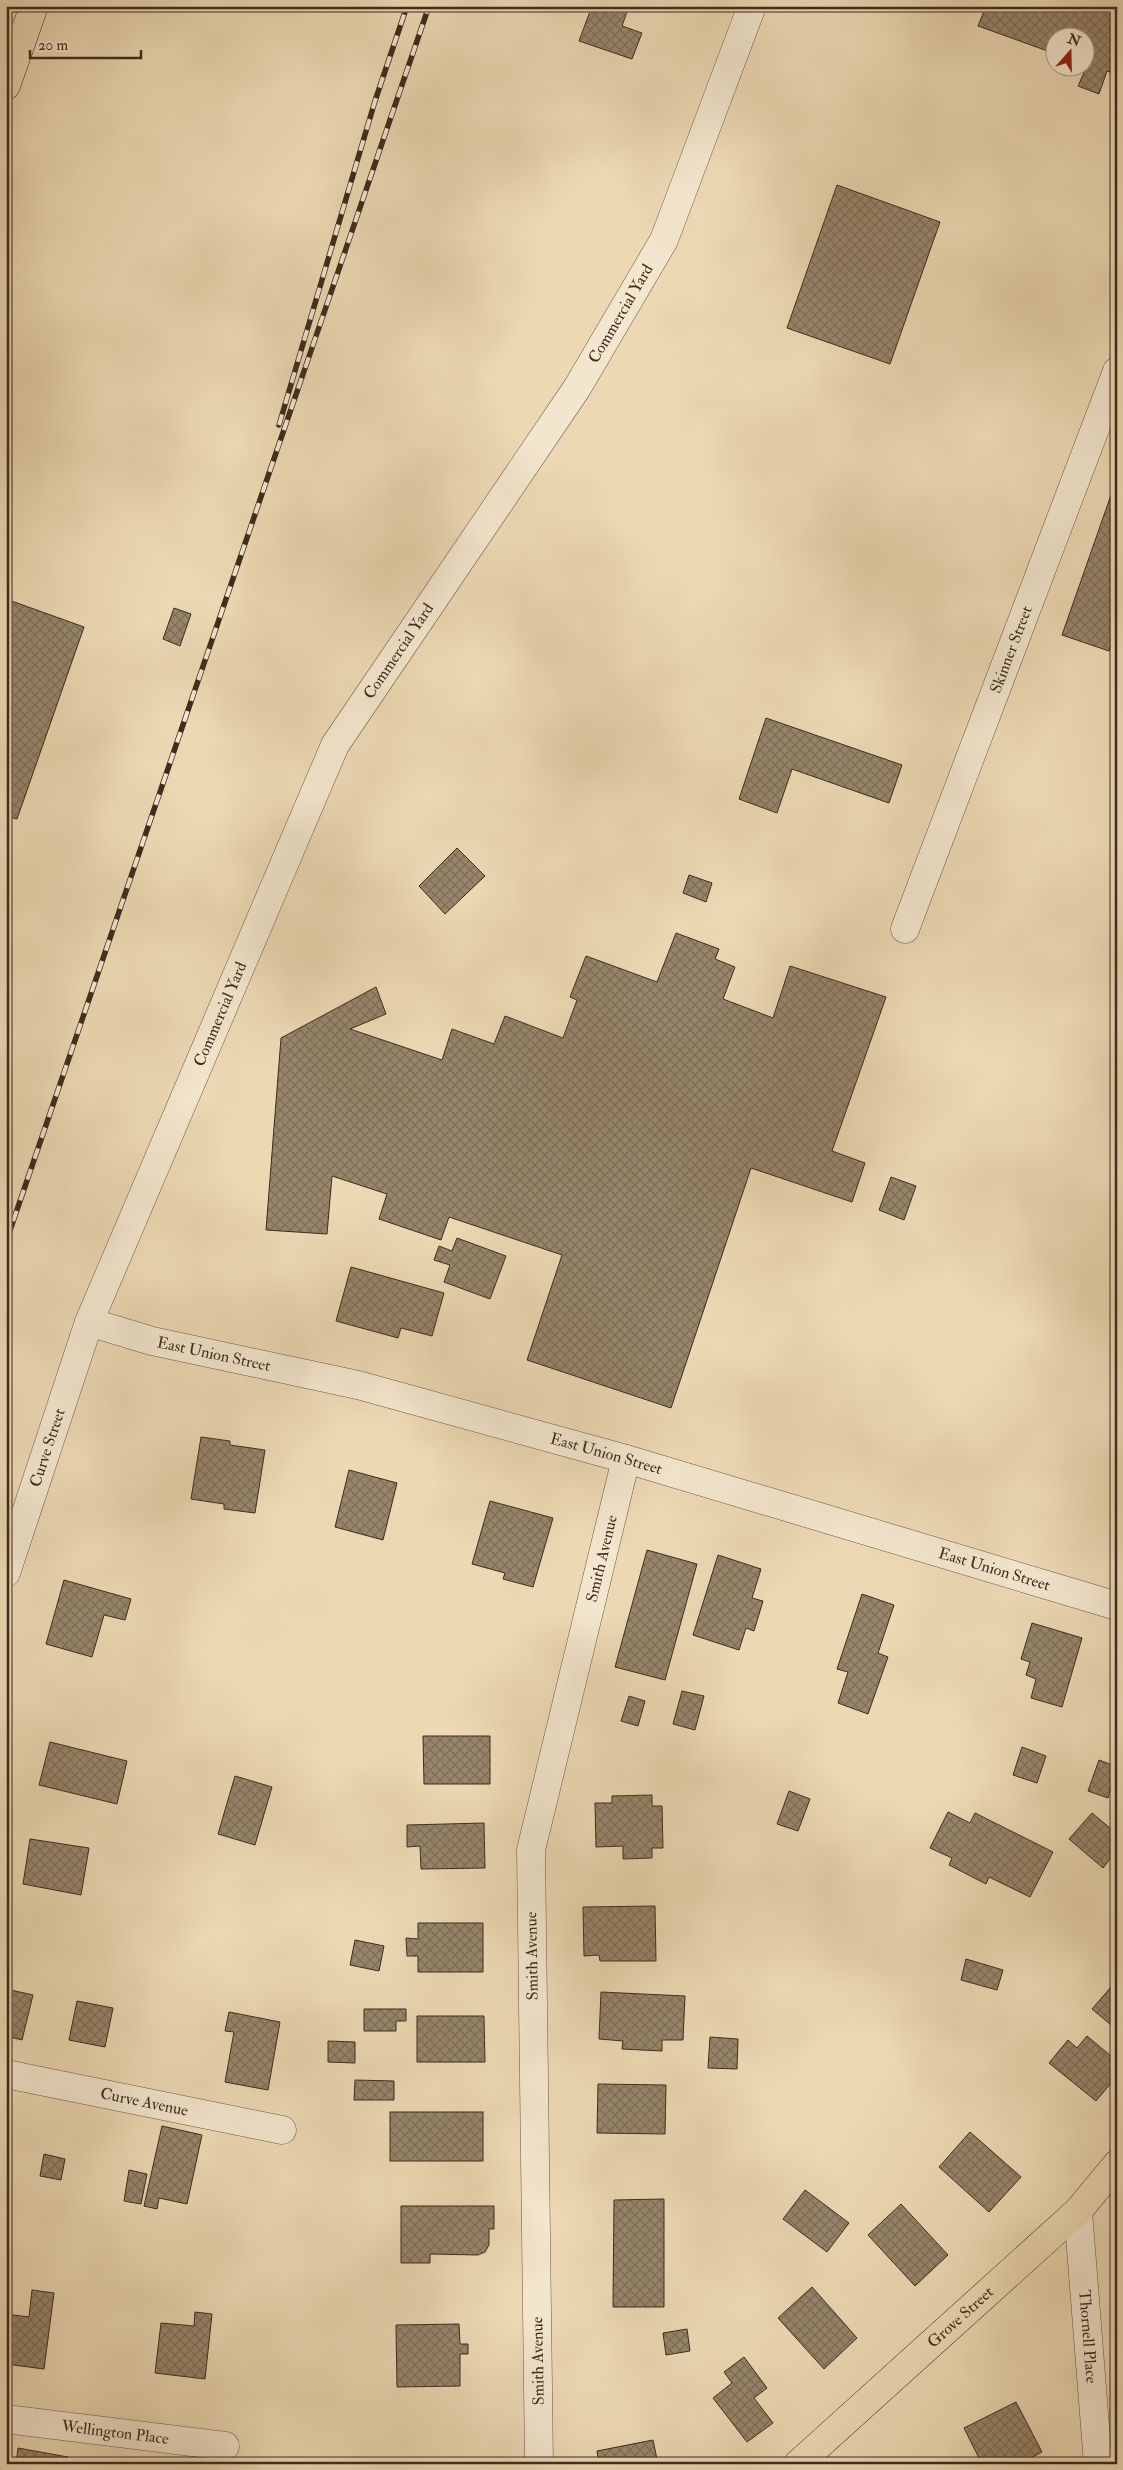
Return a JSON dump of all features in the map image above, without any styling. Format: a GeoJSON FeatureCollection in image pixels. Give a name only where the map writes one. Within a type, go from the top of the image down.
{"type":"FeatureCollection","features":[{"type":"Feature","properties":{"kind":"main road"},"geometry":{"type":"LineString","coordinates":[[6,86],[34,6]]}},
{"type":"Feature","properties":{"kind":"main road","name":"Grove Street"},"geometry":{"type":"LineString","coordinates":[[807,2460],[1078,2211],[1117,2164]]}},
{"type":"Feature","properties":{"kind":"street","name":"Commercial Yard"},"geometry":{"type":"LineString","coordinates":[[89,1322],[336,745],[577,388],[664,240],[752,6]]}},
{"type":"Feature","properties":{"kind":"street","name":"Skinner Street"},"geometry":{"type":"LineString","coordinates":[[905,929],[1117,371]]}},
{"type":"Feature","properties":{"kind":"street","name":"East Union Street"},"geometry":{"type":"LineString","coordinates":[[89,1322],[152,1341],[358,1385],[626,1459],[1117,1606]]}},
{"type":"Feature","properties":{"kind":"street","name":"Curve Street"},"geometry":{"type":"LineString","coordinates":[[6,1573],[89,1322]]}},
{"type":"Feature","properties":{"kind":"street","name":"Smith Avenue"},"geometry":{"type":"LineString","coordinates":[[539,2464],[531,1850],[626,1459]]}},
{"type":"Feature","properties":{"kind":"street","name":"Curve Avenue"},"geometry":{"type":"LineString","coordinates":[[6,2074],[282,2130]]}},
{"type":"Feature","properties":{"kind":"street","name":"Thornell Place"},"geometry":{"type":"LineString","coordinates":[[1078,2211],[1098,2464]]}},
{"type":"Feature","properties":{"kind":"street","name":"Wellington Place"},"geometry":{"type":"LineString","coordinates":[[6,2418],[225,2446]]}},
{"type":"Feature","properties":{"kind":"building"},"geometry":{"type":"Polygon","coordinates":[[[592,6],[629,6],[622,26],[642,33],[632,59],[579,41],[592,6]]]}},
{"type":"Feature","properties":{"kind":"building"},"geometry":{"type":"Polygon","coordinates":[[[986,6],[1117,6],[1117,74],[1107,71],[1099,94],[1078,86],[1082,78],[1096,78],[1096,28],[1046,28],[1046,50],[978,26],[986,6]]]}},
{"type":"Feature","properties":{"kind":"building"},"geometry":{"type":"Polygon","coordinates":[[[837,185],[940,222],[890,364],[787,328],[837,185]]]}},
{"type":"Feature","properties":{"kind":"building"},"geometry":{"type":"Polygon","coordinates":[[[1117,478],[1117,630],[1109,651],[1062,635],[1117,478]]]}},
{"type":"Feature","properties":{"kind":"building"},"geometry":{"type":"Polygon","coordinates":[[[6,599],[84,627],[17,819],[6,816],[6,599]]]}},
{"type":"Feature","properties":{"kind":"building"},"geometry":{"type":"Polygon","coordinates":[[[174,608],[191,614],[180,646],[163,639],[174,608]]]}},
{"type":"Feature","properties":{"kind":"building"},"geometry":{"type":"Polygon","coordinates":[[[766,718],[902,765],[889,803],[792,769],[777,813],[739,799],[766,718]]]}},
{"type":"Feature","properties":{"kind":"building"},"geometry":{"type":"Polygon","coordinates":[[[457,848],[485,876],[445,914],[419,886],[457,848]]]}},
{"type":"Feature","properties":{"kind":"building"},"geometry":{"type":"Polygon","coordinates":[[[689,875],[712,883],[706,902],[683,893],[689,875]]]}},
{"type":"Feature","properties":{"kind":"building"},"geometry":{"type":"Polygon","coordinates":[[[676,933],[719,949],[715,959],[735,967],[723,999],[773,1018],[790,966],[886,997],[832,1151],[865,1163],[852,1202],[751,1168],[671,1408],[527,1360],[562,1255],[449,1217],[441,1240],[379,1219],[387,1194],[332,1176],[327,1234],[266,1230],[281,1038],[376,987],[386,1014],[350,1029],[442,1060],[452,1029],[494,1044],[505,1016],[563,1038],[577,1000],[570,997],[586,956],[657,982],[676,933]]]}},
{"type":"Feature","properties":{"kind":"building"},"geometry":{"type":"Polygon","coordinates":[[[891,1177],[916,1186],[904,1220],[879,1210],[891,1177]]]}},
{"type":"Feature","properties":{"kind":"building"},"geometry":{"type":"Polygon","coordinates":[[[457,1238],[506,1256],[490,1299],[444,1282],[450,1265],[434,1260],[439,1246],[452,1251],[457,1238]]]}},
{"type":"Feature","properties":{"kind":"building"},"geometry":{"type":"Polygon","coordinates":[[[351,1267],[444,1293],[432,1336],[401,1328],[398,1338],[336,1321],[351,1267]]]}},
{"type":"Feature","properties":{"kind":"building"},"geometry":{"type":"Polygon","coordinates":[[[201,1437],[230,1441],[230,1445],[265,1450],[255,1513],[224,1509],[224,1504],[191,1499],[201,1437]]]}},
{"type":"Feature","properties":{"kind":"building"},"geometry":{"type":"Polygon","coordinates":[[[349,1470],[397,1483],[383,1540],[335,1527],[349,1470]]]}},
{"type":"Feature","properties":{"kind":"building"},"geometry":{"type":"Polygon","coordinates":[[[490,1501],[553,1518],[533,1587],[503,1579],[505,1573],[472,1564],[490,1501]]]}},
{"type":"Feature","properties":{"kind":"building"},"geometry":{"type":"Polygon","coordinates":[[[647,1550],[697,1564],[665,1680],[615,1667],[647,1550]]]}},
{"type":"Feature","properties":{"kind":"building"},"geometry":{"type":"Polygon","coordinates":[[[718,1555],[761,1569],[752,1598],[763,1601],[754,1631],[746,1628],[739,1650],[693,1635],[718,1555]]]}},
{"type":"Feature","properties":{"kind":"building"},"geometry":{"type":"Polygon","coordinates":[[[64,1580],[131,1599],[125,1620],[104,1615],[92,1657],[46,1644],[64,1580]]]}},
{"type":"Feature","properties":{"kind":"building"},"geometry":{"type":"Polygon","coordinates":[[[862,1594],[894,1605],[878,1653],[888,1657],[868,1714],[838,1703],[848,1672],[837,1669],[862,1594]]]}},
{"type":"Feature","properties":{"kind":"building"},"geometry":{"type":"Polygon","coordinates":[[[1032,1623],[1082,1638],[1062,1707],[1031,1698],[1036,1679],[1026,1675],[1030,1662],[1021,1659],[1032,1623]]]}},
{"type":"Feature","properties":{"kind":"building"},"geometry":{"type":"Polygon","coordinates":[[[682,1691],[704,1696],[695,1730],[673,1724],[682,1691]]]}},
{"type":"Feature","properties":{"kind":"building"},"geometry":{"type":"Polygon","coordinates":[[[629,1696],[645,1701],[638,1726],[621,1721],[629,1696]]]}},
{"type":"Feature","properties":{"kind":"building"},"geometry":{"type":"Polygon","coordinates":[[[423,1736],[490,1736],[490,1784],[424,1784],[423,1736]]]}},
{"type":"Feature","properties":{"kind":"building"},"geometry":{"type":"Polygon","coordinates":[[[50,1742],[127,1761],[117,1804],[39,1785],[50,1742]]]}},
{"type":"Feature","properties":{"kind":"building"},"geometry":{"type":"Polygon","coordinates":[[[1022,1747],[1046,1756],[1037,1783],[1013,1775],[1022,1747]]]}},
{"type":"Feature","properties":{"kind":"building"},"geometry":{"type":"Polygon","coordinates":[[[1099,1760],[1117,1767],[1108,1798],[1088,1791],[1099,1760]]]}},
{"type":"Feature","properties":{"kind":"building"},"geometry":{"type":"Polygon","coordinates":[[[235,1776],[272,1787],[255,1845],[218,1834],[235,1776]]]}},
{"type":"Feature","properties":{"kind":"building"},"geometry":{"type":"Polygon","coordinates":[[[789,1791],[810,1799],[798,1831],[777,1824],[789,1791]]]}},
{"type":"Feature","properties":{"kind":"building"},"geometry":{"type":"Polygon","coordinates":[[[652,1795],[652,1806],[662,1806],[663,1848],[652,1848],[652,1858],[623,1859],[623,1846],[596,1847],[595,1803],[612,1803],[612,1796],[652,1795]]]}},
{"type":"Feature","properties":{"kind":"building"},"geometry":{"type":"Polygon","coordinates":[[[948,1812],[970,1823],[975,1813],[1053,1852],[1030,1897],[989,1877],[986,1884],[949,1865],[952,1858],[930,1848],[948,1812]]]}},
{"type":"Feature","properties":{"kind":"building"},"geometry":{"type":"Polygon","coordinates":[[[1092,1813],[1117,1834],[1117,1850],[1103,1868],[1069,1839],[1092,1813]]]}},
{"type":"Feature","properties":{"kind":"building"},"geometry":{"type":"Polygon","coordinates":[[[484,1823],[485,1868],[421,1869],[420,1846],[407,1847],[407,1825],[484,1823]]]}},
{"type":"Feature","properties":{"kind":"building"},"geometry":{"type":"Polygon","coordinates":[[[30,1839],[89,1848],[81,1895],[23,1884],[30,1839]]]}},
{"type":"Feature","properties":{"kind":"building"},"geometry":{"type":"Polygon","coordinates":[[[655,1906],[656,1961],[600,1961],[599,1955],[584,1956],[583,1907],[655,1906]]]}},
{"type":"Feature","properties":{"kind":"building"},"geometry":{"type":"Polygon","coordinates":[[[418,1923],[483,1923],[483,1972],[418,1972],[418,1956],[407,1956],[406,1938],[418,1939],[418,1923]]]}},
{"type":"Feature","properties":{"kind":"building"},"geometry":{"type":"Polygon","coordinates":[[[355,1940],[384,1946],[379,1971],[350,1965],[355,1940]]]}},
{"type":"Feature","properties":{"kind":"building"},"geometry":{"type":"Polygon","coordinates":[[[966,1959],[1003,1970],[997,1990],[961,1980],[966,1959]]]}},
{"type":"Feature","properties":{"kind":"building"},"geometry":{"type":"Polygon","coordinates":[[[1117,1980],[1117,2030],[1092,2009],[1117,1980]]]}},
{"type":"Feature","properties":{"kind":"building"},"geometry":{"type":"Polygon","coordinates":[[[6,1989],[33,1995],[22,2040],[6,2036],[6,1989]]]}},
{"type":"Feature","properties":{"kind":"building"},"geometry":{"type":"Polygon","coordinates":[[[601,1992],[685,1996],[683,2040],[662,2040],[662,2051],[622,2049],[623,2041],[599,2039],[601,1992]]]}},
{"type":"Feature","properties":{"kind":"building"},"geometry":{"type":"Polygon","coordinates":[[[77,2001],[113,2008],[105,2047],[69,2040],[77,2001]]]}},
{"type":"Feature","properties":{"kind":"building"},"geometry":{"type":"Polygon","coordinates":[[[364,2009],[406,2009],[406,2021],[396,2021],[396,2031],[364,2031],[364,2009]]]}},
{"type":"Feature","properties":{"kind":"building"},"geometry":{"type":"Polygon","coordinates":[[[229,2012],[280,2022],[268,2090],[225,2082],[234,2032],[225,2031],[229,2012]]]}},
{"type":"Feature","properties":{"kind":"building"},"geometry":{"type":"Polygon","coordinates":[[[417,2016],[484,2016],[485,2062],[417,2062],[417,2016]]]}},
{"type":"Feature","properties":{"kind":"building"},"geometry":{"type":"Polygon","coordinates":[[[1087,2036],[1117,2061],[1117,2076],[1096,2101],[1049,2063],[1068,2040],[1077,2048],[1087,2036]]]}},
{"type":"Feature","properties":{"kind":"building"},"geometry":{"type":"Polygon","coordinates":[[[710,2037],[738,2039],[737,2069],[708,2068],[710,2037]]]}},
{"type":"Feature","properties":{"kind":"building"},"geometry":{"type":"Polygon","coordinates":[[[328,2041],[355,2042],[355,2063],[328,2062],[328,2041]]]}},
{"type":"Feature","properties":{"kind":"building"},"geometry":{"type":"Polygon","coordinates":[[[355,2080],[394,2081],[394,2100],[354,2100],[355,2080]]]}},
{"type":"Feature","properties":{"kind":"building"},"geometry":{"type":"Polygon","coordinates":[[[598,2084],[666,2085],[665,2134],[597,2133],[598,2084]]]}},
{"type":"Feature","properties":{"kind":"building"},"geometry":{"type":"Polygon","coordinates":[[[390,2112],[483,2112],[483,2161],[390,2161],[390,2112]]]}},
{"type":"Feature","properties":{"kind":"building"},"geometry":{"type":"Polygon","coordinates":[[[162,2126],[202,2135],[187,2204],[159,2198],[157,2209],[144,2206],[162,2126]]]}},
{"type":"Feature","properties":{"kind":"building"},"geometry":{"type":"Polygon","coordinates":[[[970,2132],[1021,2177],[989,2212],[939,2167],[970,2132]]]}},
{"type":"Feature","properties":{"kind":"building"},"geometry":{"type":"Polygon","coordinates":[[[44,2154],[65,2159],[61,2180],[40,2176],[44,2154]]]}},
{"type":"Feature","properties":{"kind":"building"},"geometry":{"type":"Polygon","coordinates":[[[129,2170],[147,2174],[141,2204],[124,2201],[129,2170]]]}},
{"type":"Feature","properties":{"kind":"building"},"geometry":{"type":"Polygon","coordinates":[[[805,2190],[849,2223],[827,2252],[783,2219],[805,2190]]]}},
{"type":"Feature","properties":{"kind":"building"},"geometry":{"type":"Polygon","coordinates":[[[664,2199],[664,2307],[613,2307],[614,2200],[664,2199]]]}},
{"type":"Feature","properties":{"kind":"building"},"geometry":{"type":"Polygon","coordinates":[[[901,2204],[948,2255],[915,2286],[868,2235],[901,2204]]]}},
{"type":"Feature","properties":{"kind":"building"},"geometry":{"type":"Polygon","coordinates":[[[401,2206],[494,2206],[494,2229],[489,2229],[489,2245],[485,2252],[478,2255],[430,2254],[430,2263],[401,2263],[401,2206]]]}},
{"type":"Feature","properties":{"kind":"building"},"geometry":{"type":"Polygon","coordinates":[[[812,2287],[857,2338],[824,2369],[778,2318],[812,2287]]]}},
{"type":"Feature","properties":{"kind":"building"},"geometry":{"type":"Polygon","coordinates":[[[32,2290],[54,2293],[44,2369],[6,2364],[6,2314],[29,2317],[32,2290]]]}},
{"type":"Feature","properties":{"kind":"building"},"geometry":{"type":"Polygon","coordinates":[[[195,2312],[212,2314],[205,2379],[155,2373],[161,2323],[194,2326],[195,2312]]]}},
{"type":"Feature","properties":{"kind":"building"},"geometry":{"type":"Polygon","coordinates":[[[459,2324],[460,2344],[468,2344],[468,2354],[460,2354],[460,2386],[397,2387],[396,2325],[459,2324]]]}},
{"type":"Feature","properties":{"kind":"building"},"geometry":{"type":"Polygon","coordinates":[[[687,2329],[690,2351],[666,2355],[663,2333],[687,2329]]]}},
{"type":"Feature","properties":{"kind":"building"},"geometry":{"type":"Polygon","coordinates":[[[744,2357],[767,2388],[754,2398],[773,2423],[747,2442],[713,2398],[732,2383],[724,2372],[744,2357]]]}},
{"type":"Feature","properties":{"kind":"building"},"geometry":{"type":"Polygon","coordinates":[[[1016,2402],[1042,2452],[1019,2464],[982,2464],[964,2428],[1016,2402]]]}},
{"type":"Feature","properties":{"kind":"building"},"geometry":{"type":"Polygon","coordinates":[[[653,2440],[658,2464],[599,2464],[597,2451],[653,2440]]]}},
{"type":"Feature","properties":{"kind":"building"},"geometry":{"type":"Polygon","coordinates":[[[18,2448],[68,2457],[67,2464],[16,2464],[18,2448]]]}},
{"type":"Feature","properties":{"kind":"railway"},"geometry":{"type":"LineString","coordinates":[[279,425],[375,101],[407,6]]}},
{"type":"Feature","properties":{"kind":"railway"},"geometry":{"type":"LineString","coordinates":[[6,1242],[429,6]]}}]}
